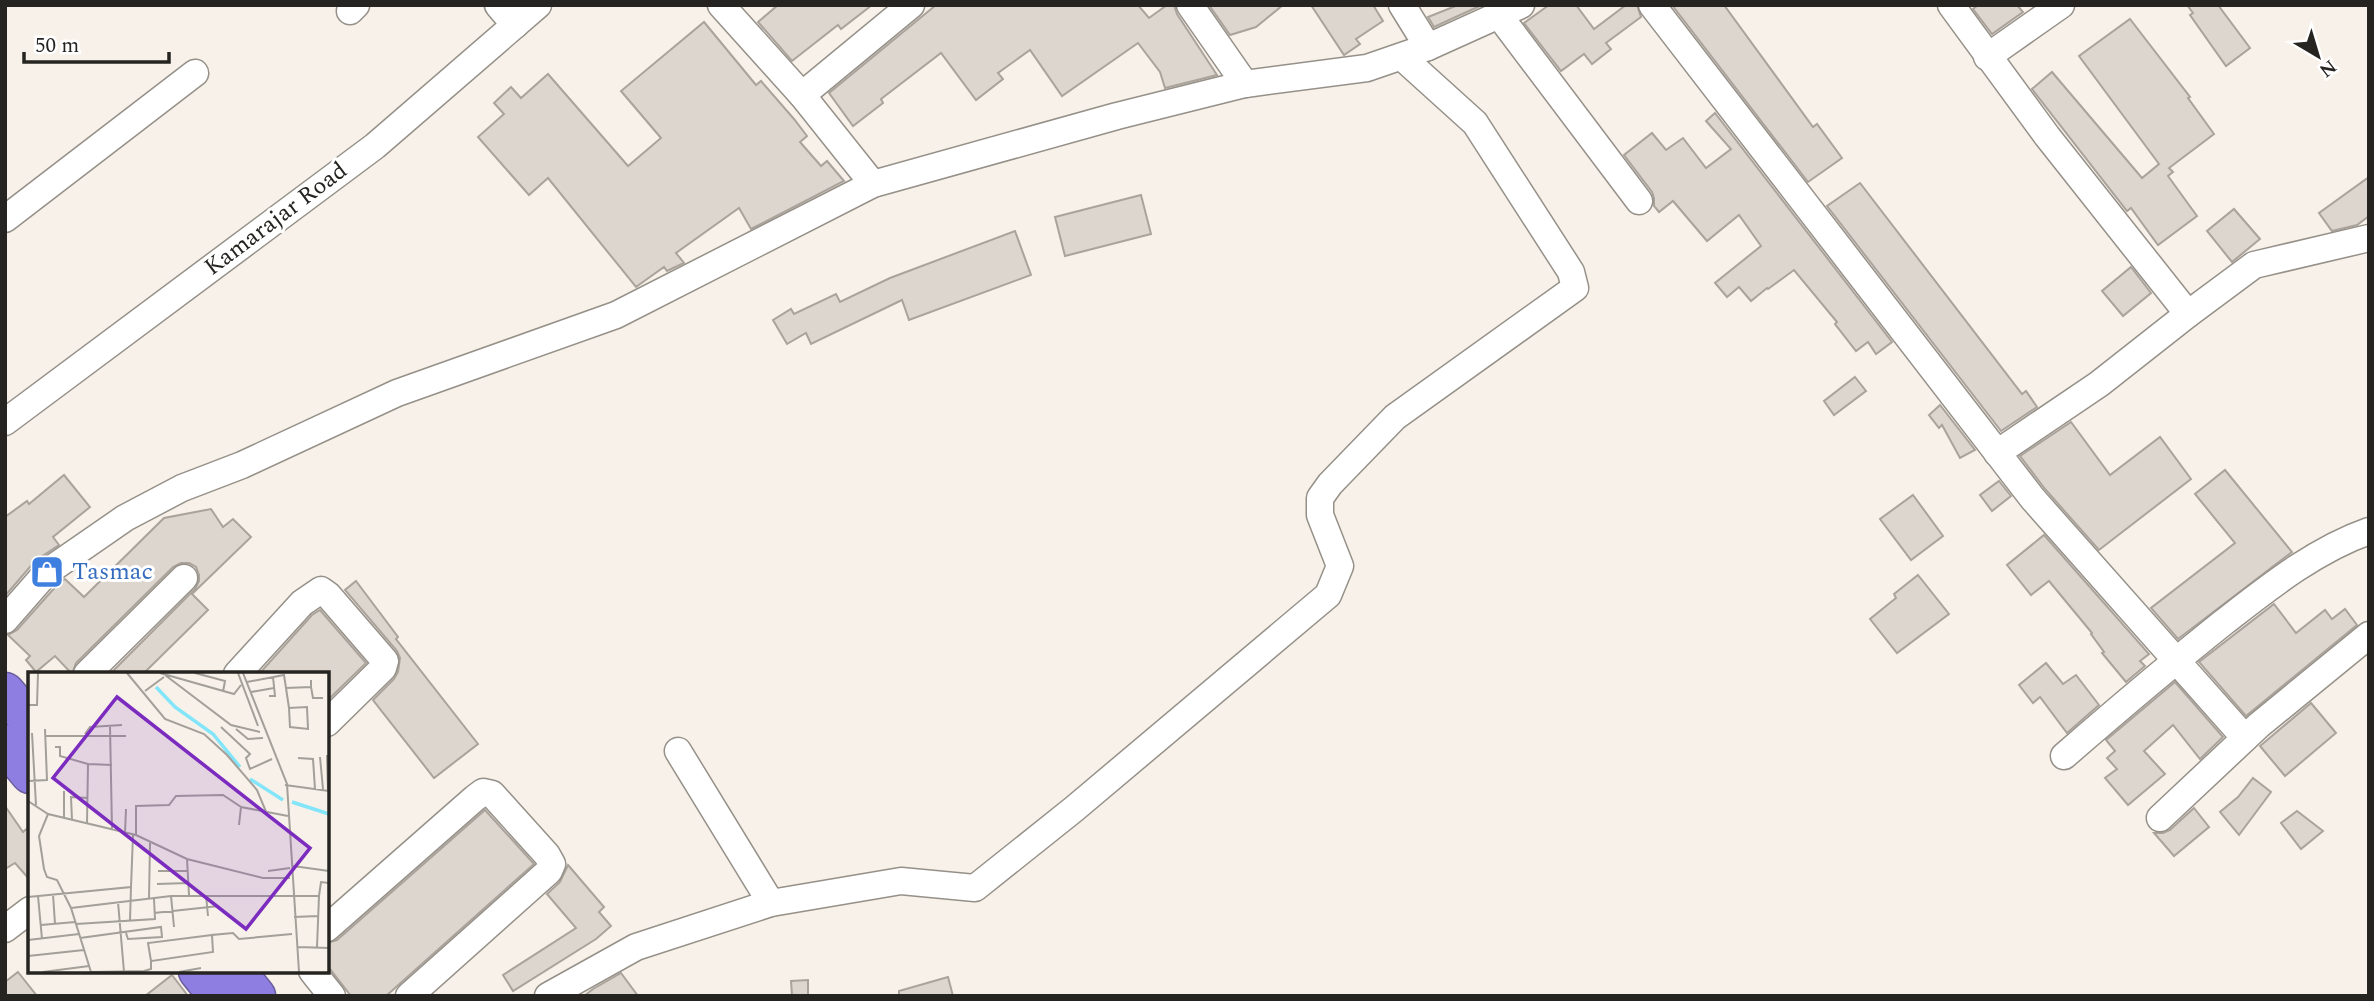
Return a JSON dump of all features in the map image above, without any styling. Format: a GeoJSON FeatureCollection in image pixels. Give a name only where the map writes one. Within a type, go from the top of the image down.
{"type":"FeatureCollection","features":[{"type":"Feature","properties":{"kind":"highway"},"geometry":{"type":"LineString","coordinates":[[5,692],[28,719]]}},
{"type":"Feature","properties":{"kind":"highway"},"geometry":{"type":"LineString","coordinates":[[200,973],[218,996]]}},
{"type":"Feature","properties":{"kind":"highway"},"geometry":{"type":"LineString","coordinates":[[238,973],[256,996]]}},
{"type":"Feature","properties":{"kind":"street","name":"Kamarajar Road"},"geometry":{"type":"LineString","coordinates":[[5,422],[375,146],[507,15],[538,5]]}},
{"type":"Feature","properties":{"kind":"street"},"geometry":{"type":"LineString","coordinates":[[802,95],[911,5]]}},
{"type":"Feature","properties":{"kind":"street"},"geometry":{"type":"LineString","coordinates":[[1190,5],[1245,84]]}},
{"type":"Feature","properties":{"kind":"street"},"geometry":{"type":"LineString","coordinates":[[1402,5],[1428,47]]}},
{"type":"Feature","properties":{"kind":"street"},"geometry":{"type":"LineString","coordinates":[[1652,5],[2033,499],[2245,738]]}},
{"type":"Feature","properties":{"kind":"street"},"geometry":{"type":"LineString","coordinates":[[1951,5],[1987,57],[2188,314]]}},
{"type":"Feature","properties":{"kind":"street"},"geometry":{"type":"LineString","coordinates":[[1987,57],[2061,5]]}},
{"type":"Feature","properties":{"kind":"street"},"geometry":{"type":"LineString","coordinates":[[722,6],[802,95],[873,184]]}},
{"type":"Feature","properties":{"kind":"street"},"geometry":{"type":"LineString","coordinates":[[5,620],[47,572],[125,518],[182,488],[242,465],[397,393],[616,316],[873,184],[1117,116],[1245,84],[1367,68],[1428,47],[1510,10],[1639,201]]}},
{"type":"Feature","properties":{"kind":"street"},"geometry":{"type":"LineString","coordinates":[[548,996],[636,947],[771,903],[901,881],[975,888],[1074,809],[1328,594],[1340,566],[1320,515],[1320,498],[1330,484],[1395,417],[1575,288],[1571,272],[1475,123],[1402,57]]}},
{"type":"Feature","properties":{"kind":"street"},"geometry":{"type":"LineString","coordinates":[[5,219],[195,73]]}},
{"type":"Feature","properties":{"kind":"street"},"geometry":{"type":"LineString","coordinates":[[1997,453],[2099,384],[2254,265],[2369,238]]}},
{"type":"Feature","properties":{"kind":"street"},"geometry":{"type":"LineString","coordinates":[[2064,756],[2175,661],[2267,589],[2340,541],[2369,531]]}},
{"type":"Feature","properties":{"kind":"street"},"geometry":{"type":"LineString","coordinates":[[88,672],[184,578]]}},
{"type":"Feature","properties":{"kind":"street"},"geometry":{"type":"LineString","coordinates":[[239,672],[302,603],[321,590],[384,661],[383,668],[329,721]]}},
{"type":"Feature","properties":{"kind":"street"},"geometry":{"type":"LineString","coordinates":[[2160,818],[2245,738],[2369,635]]}},
{"type":"Feature","properties":{"kind":"street"},"geometry":{"type":"LineString","coordinates":[[678,751],[771,903]]}},
{"type":"Feature","properties":{"kind":"street"},"geometry":{"type":"LineString","coordinates":[[329,926],[475,798],[483,792],[492,794],[552,864],[549,871],[409,996]]}},
{"type":"Feature","properties":{"kind":"street"},"geometry":{"type":"LineString","coordinates":[[5,929],[28,912]]}},
{"type":"Feature","properties":{"kind":"street"},"geometry":{"type":"LineString","coordinates":[[314,973],[332,996]]}},
{"type":"Feature","properties":{"kind":"building"},"geometry":{"type":"Polygon","coordinates":[[[778,5],[872,5],[841,29],[838,25],[792,61],[758,22],[778,5]]]}},
{"type":"Feature","properties":{"kind":"building"},"geometry":{"type":"Polygon","coordinates":[[[936,5],[1138,5],[1149,18],[1167,5],[1174,5],[1177,14],[1217,75],[1165,88],[1160,72],[1138,43],[1062,96],[1030,50],[998,73],[1003,79],[976,100],[941,53],[881,99],[883,103],[853,126],[829,93],[936,5]]]}},
{"type":"Feature","properties":{"kind":"building"},"geometry":{"type":"Polygon","coordinates":[[[1209,5],[1283,5],[1256,27],[1230,35],[1209,5]]]}},
{"type":"Feature","properties":{"kind":"building"},"geometry":{"type":"Polygon","coordinates":[[[1311,5],[1373,5],[1383,21],[1356,39],[1360,44],[1344,55],[1311,5]]]}},
{"type":"Feature","properties":{"kind":"building"},"geometry":{"type":"Polygon","coordinates":[[[1458,5],[1482,5],[1434,27],[1428,17],[1458,5]]]}},
{"type":"Feature","properties":{"kind":"building"},"geometry":{"type":"Polygon","coordinates":[[[1549,5],[1576,5],[1594,29],[1626,5],[1637,5],[1641,17],[1606,43],[1611,49],[1592,64],[1584,54],[1561,71],[1524,23],[1549,5]]]}},
{"type":"Feature","properties":{"kind":"building"},"geometry":{"type":"Polygon","coordinates":[[[1672,5],[1724,5],[1813,127],[1817,124],[1842,158],[1808,182],[1672,5]]]}},
{"type":"Feature","properties":{"kind":"building"},"geometry":{"type":"Polygon","coordinates":[[[1978,5],[2017,5],[2023,12],[1992,34],[1973,9],[1978,5]]]}},
{"type":"Feature","properties":{"kind":"building"},"geometry":{"type":"Polygon","coordinates":[[[2187,5],[2218,5],[2250,48],[2226,66],[2190,15],[2193,13],[2187,5]]]}},
{"type":"Feature","properties":{"kind":"building"},"geometry":{"type":"Polygon","coordinates":[[[2130,19],[2190,97],[2188,98],[2214,134],[2169,168],[2173,172],[2168,176],[2197,216],[2158,245],[2131,208],[2127,211],[2032,89],[2052,72],[2142,178],[2159,164],[2079,56],[2130,19]]]}},
{"type":"Feature","properties":{"kind":"building"},"geometry":{"type":"Polygon","coordinates":[[[704,22],[756,85],[761,81],[794,119],[807,136],[800,142],[821,166],[827,161],[844,181],[751,229],[739,208],[676,253],[684,263],[667,271],[664,267],[636,287],[548,178],[529,195],[478,137],[504,114],[494,103],[511,87],[521,98],[548,74],[628,166],[661,138],[621,91],[704,22]]]}},
{"type":"Feature","properties":{"kind":"building"},"geometry":{"type":"Polygon","coordinates":[[[1715,113],[1892,342],[1876,354],[1868,342],[1856,351],[1835,324],[1837,322],[1794,270],[1751,301],[1739,287],[1727,297],[1715,283],[1761,246],[1739,215],[1707,241],[1673,201],[1659,212],[1654,206],[1652,192],[1624,155],[1652,133],[1666,150],[1683,138],[1706,168],[1731,149],[1706,121],[1715,113]]]}},
{"type":"Feature","properties":{"kind":"building"},"geometry":{"type":"Polygon","coordinates":[[[2369,177],[2369,216],[2357,225],[2332,231],[2319,213],[2369,177]]]}},
{"type":"Feature","properties":{"kind":"building"},"geometry":{"type":"Polygon","coordinates":[[[1860,183],[2022,394],[2026,391],[2037,407],[2001,431],[1827,206],[1860,183]]]}},
{"type":"Feature","properties":{"kind":"building"},"geometry":{"type":"Polygon","coordinates":[[[1141,195],[1151,234],[1065,256],[1055,217],[1141,195]]]}},
{"type":"Feature","properties":{"kind":"building"},"geometry":{"type":"Polygon","coordinates":[[[2234,209],[2260,239],[2232,262],[2207,231],[2234,209]]]}},
{"type":"Feature","properties":{"kind":"building"},"geometry":{"type":"Polygon","coordinates":[[[1015,231],[1031,275],[909,320],[902,300],[811,344],[806,333],[787,344],[773,320],[791,309],[794,314],[836,294],[840,302],[890,278],[1015,231]]]}},
{"type":"Feature","properties":{"kind":"building"},"geometry":{"type":"Polygon","coordinates":[[[2131,267],[2151,293],[2123,316],[2102,291],[2131,267]]]}},
{"type":"Feature","properties":{"kind":"building"},"geometry":{"type":"Polygon","coordinates":[[[1855,377],[1866,391],[1834,415],[1824,401],[1855,377]]]}},
{"type":"Feature","properties":{"kind":"building"},"geometry":{"type":"Polygon","coordinates":[[[1940,405],[1975,450],[1960,458],[1942,425],[1939,428],[1929,415],[1940,405]]]}},
{"type":"Feature","properties":{"kind":"building"},"geometry":{"type":"Polygon","coordinates":[[[2071,422],[2110,475],[2160,437],[2191,479],[2099,550],[2020,456],[2071,422]]]}},
{"type":"Feature","properties":{"kind":"building"},"geometry":{"type":"Polygon","coordinates":[[[2225,470],[2292,552],[2178,639],[2151,608],[2235,543],[2195,494],[2225,470]]]}},
{"type":"Feature","properties":{"kind":"building"},"geometry":{"type":"Polygon","coordinates":[[[64,475],[90,507],[53,537],[59,545],[35,561],[5,596],[5,517],[27,501],[29,504],[64,475]]]}},
{"type":"Feature","properties":{"kind":"building"},"geometry":{"type":"Polygon","coordinates":[[[1999,481],[2011,496],[1992,511],[1980,495],[1999,481]]]}},
{"type":"Feature","properties":{"kind":"building"},"geometry":{"type":"Polygon","coordinates":[[[1913,495],[1943,536],[1911,560],[1880,519],[1913,495]]]}},
{"type":"Feature","properties":{"kind":"building"},"geometry":{"type":"Polygon","coordinates":[[[211,509],[223,527],[233,519],[251,537],[192,594],[208,610],[145,672],[112,672],[195,589],[199,581],[196,567],[181,563],[173,567],[76,663],[73,672],[55,656],[36,672],[26,660],[30,656],[8,635],[17,630],[65,579],[84,597],[164,518],[211,509]]]}},
{"type":"Feature","properties":{"kind":"building"},"geometry":{"type":"Polygon","coordinates":[[[2044,535],[2149,654],[2140,661],[2145,666],[2126,682],[2102,653],[2104,652],[2092,633],[2049,581],[2031,595],[2007,565],[2044,535]]]}},
{"type":"Feature","properties":{"kind":"building"},"geometry":{"type":"Polygon","coordinates":[[[1918,575],[1949,614],[1897,653],[1870,619],[1896,598],[1894,594],[1918,575]]]}},
{"type":"Feature","properties":{"kind":"building"},"geometry":{"type":"Polygon","coordinates":[[[356,581],[398,637],[396,639],[478,744],[434,778],[373,700],[394,679],[400,658],[345,590],[356,581]]]}},
{"type":"Feature","properties":{"kind":"building"},"geometry":{"type":"Polygon","coordinates":[[[2274,604],[2296,633],[2325,610],[2332,619],[2345,609],[2357,625],[2246,716],[2199,662],[2274,604]]]}},
{"type":"Feature","properties":{"kind":"building"},"geometry":{"type":"Polygon","coordinates":[[[320,610],[366,663],[329,699],[329,672],[261,672],[312,615],[320,610]]]}},
{"type":"Feature","properties":{"kind":"building"},"geometry":{"type":"Polygon","coordinates":[[[2046,663],[2063,684],[2076,675],[2099,705],[2067,733],[2040,697],[2033,703],[2019,685],[2046,663]]]}},
{"type":"Feature","properties":{"kind":"building"},"geometry":{"type":"Polygon","coordinates":[[[2175,682],[2223,737],[2200,759],[2173,725],[2144,751],[2165,774],[2128,805],[2105,778],[2117,769],[2107,758],[2115,751],[2106,740],[2175,682]]]}},
{"type":"Feature","properties":{"kind":"building"},"geometry":{"type":"Polygon","coordinates":[[[2311,703],[2336,733],[2285,776],[2260,746],[2311,703]]]}},
{"type":"Feature","properties":{"kind":"building"},"geometry":{"type":"Polygon","coordinates":[[[2253,778],[2271,792],[2239,835],[2220,812],[2238,797],[2253,778]]]}},
{"type":"Feature","properties":{"kind":"building"},"geometry":{"type":"Polygon","coordinates":[[[5,806],[23,832],[28,828],[28,878],[15,863],[5,869],[5,806]]]}},
{"type":"Feature","properties":{"kind":"building"},"geometry":{"type":"Polygon","coordinates":[[[2194,808],[2209,827],[2174,856],[2154,833],[2170,830],[2194,808]]]}},
{"type":"Feature","properties":{"kind":"building"},"geometry":{"type":"Polygon","coordinates":[[[485,810],[534,864],[386,996],[351,996],[329,968],[329,942],[337,940],[485,810]]]}},
{"type":"Feature","properties":{"kind":"building"},"geometry":{"type":"Polygon","coordinates":[[[2297,811],[2323,831],[2301,849],[2281,823],[2297,811]]]}},
{"type":"Feature","properties":{"kind":"building"},"geometry":{"type":"Polygon","coordinates":[[[568,865],[604,907],[599,912],[611,926],[596,939],[513,991],[503,975],[576,928],[547,894],[560,882],[568,865]]]}},
{"type":"Feature","properties":{"kind":"building"},"geometry":{"type":"Polygon","coordinates":[[[18,972],[37,996],[5,996],[5,982],[18,972]]]}},
{"type":"Feature","properties":{"kind":"building"},"geometry":{"type":"Polygon","coordinates":[[[621,973],[638,996],[584,996],[593,989],[621,973]]]}},
{"type":"Feature","properties":{"kind":"building"},"geometry":{"type":"Polygon","coordinates":[[[172,975],[188,996],[145,996],[172,975]]]}},
{"type":"Feature","properties":{"kind":"building"},"geometry":{"type":"Polygon","coordinates":[[[948,977],[953,996],[899,996],[899,991],[948,977]]]}},
{"type":"Feature","properties":{"kind":"building"},"geometry":{"type":"Polygon","coordinates":[[[808,980],[808,996],[792,996],[791,981],[808,980]]]}},
{"type":"Feature","properties":{"kind":"place","name":"Tasmac"},"geometry":{"type":"Point","coordinates":[47,572]}}]}
